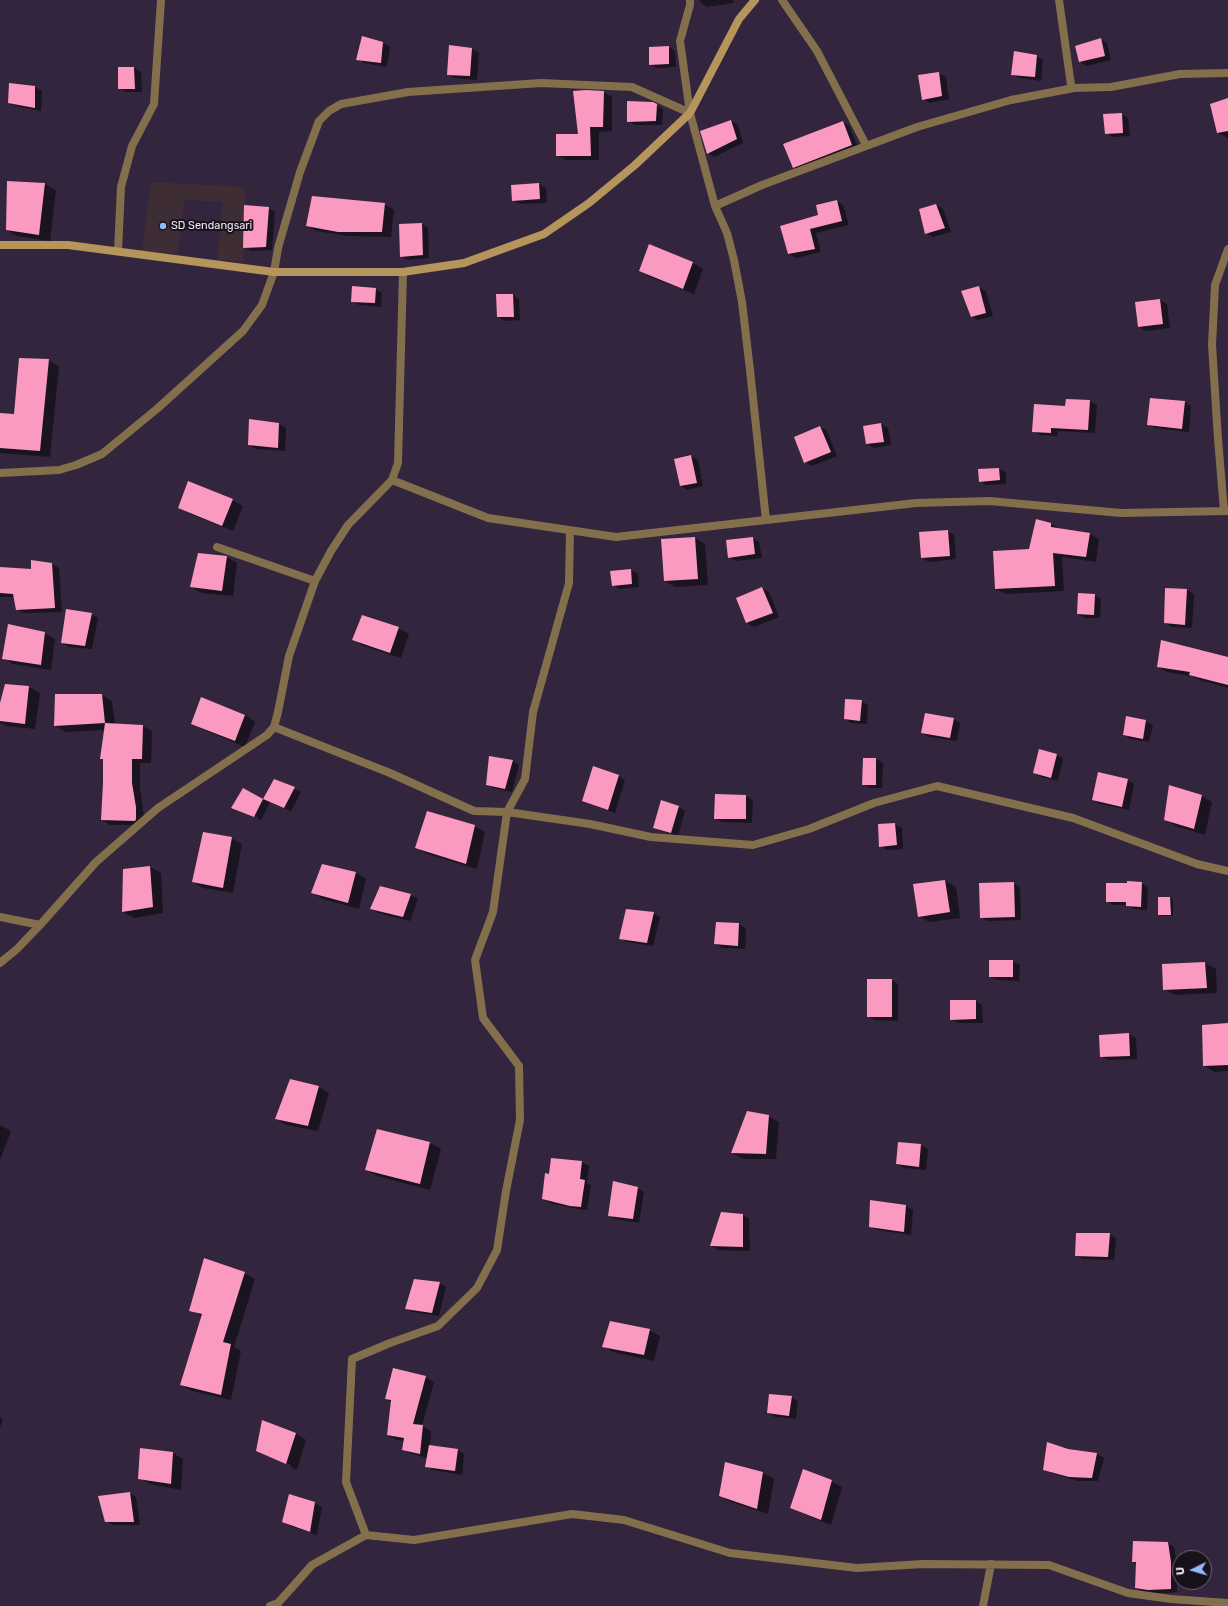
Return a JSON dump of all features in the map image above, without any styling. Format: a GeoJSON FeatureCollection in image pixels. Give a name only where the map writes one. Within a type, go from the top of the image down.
{"type":"FeatureCollection","features":[{"type":"Feature","properties":{"kind":"street"},"geometry":{"type":"LineString","coordinates":[[118,251],[121,187],[132,146],[154,104],[161,0]]}},
{"type":"Feature","properties":{"kind":"street"},"geometry":{"type":"LineString","coordinates":[[690,0],[680,41],[690,113],[715,206],[727,233],[742,302],[766,520]]}},
{"type":"Feature","properties":{"kind":"street"},"geometry":{"type":"LineString","coordinates":[[0,245],[68,245],[274,272],[403,272],[464,264],[544,234],[601,193],[635,165],[690,113],[739,19],[755,0]]}},
{"type":"Feature","properties":{"kind":"street"},"geometry":{"type":"LineString","coordinates":[[782,0],[817,51],[866,146]]}},
{"type":"Feature","properties":{"kind":"street"},"geometry":{"type":"LineString","coordinates":[[1059,0],[1072,85],[1074,88]]}},
{"type":"Feature","properties":{"kind":"street"},"geometry":{"type":"LineString","coordinates":[[715,206],[762,185],[819,165],[917,127],[1011,100],[1074,88],[1111,88],[1180,74],[1228,73]]}},
{"type":"Feature","properties":{"kind":"street"},"geometry":{"type":"LineString","coordinates":[[0,473],[59,470],[76,465],[102,454],[158,408],[243,331],[262,305],[274,272],[278,248],[300,172],[319,120],[328,111],[341,104],[408,92],[541,83],[632,87],[690,113]]}},
{"type":"Feature","properties":{"kind":"street"},"geometry":{"type":"LineString","coordinates":[[392,480],[488,518],[616,537],[916,502],[989,501],[1121,513],[1226,511],[1218,439],[1212,345],[1215,284],[1228,249]]}},
{"type":"Feature","properties":{"kind":"street"},"geometry":{"type":"LineString","coordinates":[[0,963],[17,949],[40,925],[96,862],[158,808],[267,735],[274,727],[289,656],[315,581],[331,551],[348,525],[392,480],[398,462],[403,272]]}},
{"type":"Feature","properties":{"kind":"street"},"geometry":{"type":"LineString","coordinates":[[366,1535],[346,1482],[352,1359],[390,1343],[438,1326],[477,1288],[497,1250],[506,1191],[520,1120],[519,1066],[483,1018],[475,960],[493,912],[506,812],[525,779],[533,712],[569,583],[570,531]]}},
{"type":"Feature","properties":{"kind":"street"},"geometry":{"type":"LineString","coordinates":[[217,547],[315,581]]}},
{"type":"Feature","properties":{"kind":"street"},"geometry":{"type":"LineString","coordinates":[[274,727],[390,773],[474,811],[506,812],[590,824],[651,837],[753,846],[808,829],[874,803],[937,786],[1073,818],[1197,864],[1228,871]]}},
{"type":"Feature","properties":{"kind":"street"},"geometry":{"type":"LineString","coordinates":[[0,917],[40,925]]}},
{"type":"Feature","properties":{"kind":"street"},"geometry":{"type":"LineString","coordinates":[[270,1606],[278,1603],[312,1565],[366,1535],[414,1540],[572,1514],[624,1520],[730,1553],[857,1568],[923,1564],[1049,1565],[1128,1593],[1171,1599],[1228,1603]]}},
{"type":"Feature","properties":{"kind":"street"},"geometry":{"type":"LineString","coordinates":[[983,1606],[991,1564]]}},
{"type":"Feature","properties":{"kind":"shaded area","name":"SD Sendangsari"},"geometry":{"type":"Polygon","coordinates":[[[151,182],[245,187],[243,261],[217,260],[223,202],[185,200],[177,254],[142,252],[151,182]]]}},
{"type":"Feature","properties":{"kind":"building"},"geometry":{"type":"Polygon","coordinates":[[[362,36],[383,42],[381,63],[356,60],[362,36]]]}},
{"type":"Feature","properties":{"kind":"building"},"geometry":{"type":"Polygon","coordinates":[[[1101,38],[1105,56],[1079,62],[1075,46],[1101,38]]]}},
{"type":"Feature","properties":{"kind":"building"},"geometry":{"type":"Polygon","coordinates":[[[449,45],[472,48],[470,76],[447,75],[449,45]]]}},
{"type":"Feature","properties":{"kind":"building"},"geometry":{"type":"Polygon","coordinates":[[[669,46],[669,64],[649,65],[649,47],[669,46]]]}},
{"type":"Feature","properties":{"kind":"building"},"geometry":{"type":"Polygon","coordinates":[[[1014,51],[1037,55],[1035,77],[1011,75],[1014,51]]]}},
{"type":"Feature","properties":{"kind":"building"},"geometry":{"type":"Polygon","coordinates":[[[118,67],[134,67],[135,89],[118,89],[118,67]]]}},
{"type":"Feature","properties":{"kind":"building"},"geometry":{"type":"Polygon","coordinates":[[[939,72],[942,96],[922,100],[918,75],[939,72]]]}},
{"type":"Feature","properties":{"kind":"building"},"geometry":{"type":"Polygon","coordinates":[[[9,83],[35,86],[35,108],[8,103],[9,83]]]}},
{"type":"Feature","properties":{"kind":"building"},"geometry":{"type":"Polygon","coordinates":[[[573,91],[604,91],[603,127],[590,127],[591,156],[556,156],[556,134],[578,134],[573,91]]]}},
{"type":"Feature","properties":{"kind":"building"},"geometry":{"type":"Polygon","coordinates":[[[1228,98],[1228,131],[1217,133],[1210,104],[1228,98]]]}},
{"type":"Feature","properties":{"kind":"building"},"geometry":{"type":"Polygon","coordinates":[[[627,101],[653,102],[657,104],[656,121],[627,122],[627,101]]]}},
{"type":"Feature","properties":{"kind":"building"},"geometry":{"type":"Polygon","coordinates":[[[1122,113],[1123,133],[1105,134],[1103,114],[1122,113]]]}},
{"type":"Feature","properties":{"kind":"building"},"geometry":{"type":"Polygon","coordinates":[[[731,120],[737,139],[707,154],[700,131],[731,120]]]}},
{"type":"Feature","properties":{"kind":"building"},"geometry":{"type":"Polygon","coordinates":[[[843,121],[852,145],[793,168],[783,144],[843,121]]]}},
{"type":"Feature","properties":{"kind":"building"},"geometry":{"type":"Polygon","coordinates":[[[7,181],[45,183],[39,235],[6,230],[7,181]]]}},
{"type":"Feature","properties":{"kind":"building"},"geometry":{"type":"Polygon","coordinates":[[[539,183],[540,199],[512,201],[511,185],[539,183]]]}},
{"type":"Feature","properties":{"kind":"building"},"geometry":{"type":"Polygon","coordinates":[[[312,196],[385,203],[382,232],[338,232],[306,226],[312,196]]]}},
{"type":"Feature","properties":{"kind":"building"},"geometry":{"type":"Polygon","coordinates":[[[837,200],[842,221],[810,229],[815,249],[788,254],[780,226],[818,215],[816,205],[837,200]]]}},
{"type":"Feature","properties":{"kind":"building"},"geometry":{"type":"Polygon","coordinates":[[[936,204],[945,228],[925,234],[919,209],[936,204]]]}},
{"type":"Feature","properties":{"kind":"building"},"geometry":{"type":"Polygon","coordinates":[[[244,205],[269,207],[266,247],[243,248],[244,205]]]}},
{"type":"Feature","properties":{"kind":"building"},"geometry":{"type":"Polygon","coordinates":[[[422,223],[423,255],[400,257],[399,224],[422,223]]]}},
{"type":"Feature","properties":{"kind":"building"},"geometry":{"type":"Polygon","coordinates":[[[649,244],[693,262],[683,289],[639,271],[649,244]]]}},
{"type":"Feature","properties":{"kind":"building"},"geometry":{"type":"Polygon","coordinates":[[[352,286],[376,288],[375,303],[351,302],[352,286]]]}},
{"type":"Feature","properties":{"kind":"building"},"geometry":{"type":"Polygon","coordinates":[[[979,286],[986,313],[971,317],[961,291],[979,286]]]}},
{"type":"Feature","properties":{"kind":"building"},"geometry":{"type":"Polygon","coordinates":[[[496,294],[513,294],[514,317],[497,317],[496,294]]]}},
{"type":"Feature","properties":{"kind":"building"},"geometry":{"type":"Polygon","coordinates":[[[1160,299],[1163,324],[1138,327],[1135,302],[1160,299]]]}},
{"type":"Feature","properties":{"kind":"building"},"geometry":{"type":"Polygon","coordinates":[[[19,358],[49,359],[40,451],[0,448],[0,413],[14,414],[19,358]]]}},
{"type":"Feature","properties":{"kind":"building"},"geometry":{"type":"Polygon","coordinates":[[[1150,398],[1185,401],[1182,429],[1147,425],[1150,398]]]}},
{"type":"Feature","properties":{"kind":"building"},"geometry":{"type":"Polygon","coordinates":[[[1066,399],[1090,400],[1088,430],[1051,428],[1051,433],[1032,432],[1034,404],[1065,406],[1066,399]]]}},
{"type":"Feature","properties":{"kind":"building"},"geometry":{"type":"Polygon","coordinates":[[[249,419],[279,423],[278,448],[248,445],[249,419]]]}},
{"type":"Feature","properties":{"kind":"building"},"geometry":{"type":"Polygon","coordinates":[[[881,423],[884,442],[866,444],[863,426],[881,423]]]}},
{"type":"Feature","properties":{"kind":"building"},"geometry":{"type":"Polygon","coordinates":[[[820,426],[831,452],[804,463],[794,437],[820,426]]]}},
{"type":"Feature","properties":{"kind":"building"},"geometry":{"type":"Polygon","coordinates":[[[691,455],[697,483],[680,486],[674,459],[691,455]]]}},
{"type":"Feature","properties":{"kind":"building"},"geometry":{"type":"Polygon","coordinates":[[[999,468],[1000,480],[979,482],[978,469],[999,468]]]}},
{"type":"Feature","properties":{"kind":"building"},"geometry":{"type":"Polygon","coordinates":[[[188,481],[233,499],[222,526],[178,508],[188,481]]]}},
{"type":"Feature","properties":{"kind":"building"},"geometry":{"type":"Polygon","coordinates":[[[1036,519],[1051,523],[1051,527],[1090,533],[1086,557],[1053,553],[1055,586],[995,589],[993,551],[1029,549],[1036,519]]]}},
{"type":"Feature","properties":{"kind":"building"},"geometry":{"type":"Polygon","coordinates":[[[948,530],[950,556],[921,558],[919,532],[948,530]]]}},
{"type":"Feature","properties":{"kind":"building"},"geometry":{"type":"Polygon","coordinates":[[[695,537],[698,579],[664,581],[661,539],[695,537]]]}},
{"type":"Feature","properties":{"kind":"building"},"geometry":{"type":"Polygon","coordinates":[[[753,537],[755,554],[728,558],[726,540],[753,537]]]}},
{"type":"Feature","properties":{"kind":"building"},"geometry":{"type":"Polygon","coordinates":[[[198,553],[227,556],[222,591],[190,587],[198,553]]]}},
{"type":"Feature","properties":{"kind":"building"},"geometry":{"type":"Polygon","coordinates":[[[31,560],[52,563],[55,608],[16,610],[13,594],[0,593],[0,567],[31,569],[31,560]]]}},
{"type":"Feature","properties":{"kind":"building"},"geometry":{"type":"Polygon","coordinates":[[[631,569],[632,584],[612,586],[610,571],[631,569]]]}},
{"type":"Feature","properties":{"kind":"building"},"geometry":{"type":"Polygon","coordinates":[[[762,587],[773,613],[746,623],[736,598],[762,587]]]}},
{"type":"Feature","properties":{"kind":"building"},"geometry":{"type":"Polygon","coordinates":[[[1165,588],[1187,589],[1185,625],[1164,623],[1165,588]]]}},
{"type":"Feature","properties":{"kind":"building"},"geometry":{"type":"Polygon","coordinates":[[[1078,593],[1095,594],[1094,615],[1077,614],[1078,593]]]}},
{"type":"Feature","properties":{"kind":"building"},"geometry":{"type":"Polygon","coordinates":[[[66,609],[92,613],[85,646],[61,643],[66,609]]]}},
{"type":"Feature","properties":{"kind":"building"},"geometry":{"type":"Polygon","coordinates":[[[362,615],[399,627],[390,653],[352,640],[362,615]]]}},
{"type":"Feature","properties":{"kind":"building"},"geometry":{"type":"Polygon","coordinates":[[[8,624],[45,632],[41,665],[2,659],[8,624]]]}},
{"type":"Feature","properties":{"kind":"building"},"geometry":{"type":"Polygon","coordinates":[[[1161,640],[1228,657],[1228,685],[1189,675],[1190,672],[1157,667],[1161,640]]]}},
{"type":"Feature","properties":{"kind":"building"},"geometry":{"type":"Polygon","coordinates":[[[5,684],[29,686],[25,724],[0,721],[0,703],[5,684]]]}},
{"type":"Feature","properties":{"kind":"building"},"geometry":{"type":"Polygon","coordinates":[[[55,694],[102,694],[105,723],[54,726],[55,694]]]}},
{"type":"Feature","properties":{"kind":"building"},"geometry":{"type":"Polygon","coordinates":[[[201,697],[245,715],[235,741],[191,724],[201,697]]]}},
{"type":"Feature","properties":{"kind":"building"},"geometry":{"type":"Polygon","coordinates":[[[845,699],[862,700],[860,721],[844,719],[845,699]]]}},
{"type":"Feature","properties":{"kind":"building"},"geometry":{"type":"Polygon","coordinates":[[[925,713],[954,718],[950,738],[921,733],[925,713]]]}},
{"type":"Feature","properties":{"kind":"building"},"geometry":{"type":"Polygon","coordinates":[[[1126,716],[1146,720],[1143,739],[1123,735],[1126,716]]]}},
{"type":"Feature","properties":{"kind":"building"},"geometry":{"type":"Polygon","coordinates":[[[105,723],[143,725],[142,759],[132,759],[132,783],[136,807],[135,821],[101,820],[103,759],[100,759],[105,723]]]}},
{"type":"Feature","properties":{"kind":"building"},"geometry":{"type":"Polygon","coordinates":[[[1039,749],[1057,754],[1051,778],[1033,773],[1039,749]]]}},
{"type":"Feature","properties":{"kind":"building"},"geometry":{"type":"Polygon","coordinates":[[[489,756],[513,760],[505,789],[486,785],[489,756]]]}},
{"type":"Feature","properties":{"kind":"building"},"geometry":{"type":"Polygon","coordinates":[[[863,758],[876,758],[876,785],[862,785],[863,758]]]}},
{"type":"Feature","properties":{"kind":"building"},"geometry":{"type":"Polygon","coordinates":[[[593,766],[619,775],[608,810],[582,801],[593,766]]]}},
{"type":"Feature","properties":{"kind":"building"},"geometry":{"type":"Polygon","coordinates":[[[1098,772],[1128,779],[1122,807],[1092,800],[1098,772]]]}},
{"type":"Feature","properties":{"kind":"building"},"geometry":{"type":"Polygon","coordinates":[[[274,779],[295,787],[284,808],[263,799],[274,779]]]}},
{"type":"Feature","properties":{"kind":"building"},"geometry":{"type":"Polygon","coordinates":[[[1169,785],[1202,795],[1194,829],[1164,820],[1169,785]]]}},
{"type":"Feature","properties":{"kind":"building"},"geometry":{"type":"Polygon","coordinates":[[[243,788],[263,799],[254,817],[231,808],[243,788]]]}},
{"type":"Feature","properties":{"kind":"building"},"geometry":{"type":"Polygon","coordinates":[[[715,794],[746,795],[746,819],[714,819],[715,794]]]}},
{"type":"Feature","properties":{"kind":"building"},"geometry":{"type":"Polygon","coordinates":[[[661,800],[679,806],[671,833],[653,828],[661,800]]]}},
{"type":"Feature","properties":{"kind":"building"},"geometry":{"type":"Polygon","coordinates":[[[427,811],[475,825],[466,864],[415,848],[427,811]]]}},
{"type":"Feature","properties":{"kind":"building"},"geometry":{"type":"Polygon","coordinates":[[[895,823],[897,845],[879,847],[878,824],[895,823]]]}},
{"type":"Feature","properties":{"kind":"building"},"geometry":{"type":"Polygon","coordinates":[[[203,832],[232,837],[223,888],[192,882],[203,832]]]}},
{"type":"Feature","properties":{"kind":"building"},"geometry":{"type":"Polygon","coordinates":[[[322,864],[356,872],[348,903],[311,893],[322,864]]]}},
{"type":"Feature","properties":{"kind":"building"},"geometry":{"type":"Polygon","coordinates":[[[150,866],[153,907],[122,912],[123,869],[150,866]]]}},
{"type":"Feature","properties":{"kind":"building"},"geometry":{"type":"Polygon","coordinates":[[[945,880],[950,912],[918,917],[913,884],[945,880]]]}},
{"type":"Feature","properties":{"kind":"building"},"geometry":{"type":"Polygon","coordinates":[[[1127,881],[1142,882],[1141,907],[1126,906],[1126,902],[1106,902],[1106,883],[1127,883],[1127,881]]]}},
{"type":"Feature","properties":{"kind":"building"},"geometry":{"type":"Polygon","coordinates":[[[1014,882],[1015,917],[980,918],[979,883],[1014,882]]]}},
{"type":"Feature","properties":{"kind":"building"},"geometry":{"type":"Polygon","coordinates":[[[380,886],[411,894],[403,917],[370,909],[380,886]]]}},
{"type":"Feature","properties":{"kind":"building"},"geometry":{"type":"Polygon","coordinates":[[[1158,897],[1170,897],[1171,915],[1158,915],[1158,897]]]}},
{"type":"Feature","properties":{"kind":"building"},"geometry":{"type":"Polygon","coordinates":[[[626,909],[654,912],[647,943],[619,939],[626,909]]]}},
{"type":"Feature","properties":{"kind":"building"},"geometry":{"type":"Polygon","coordinates":[[[716,922],[739,923],[738,946],[714,944],[716,922]]]}},
{"type":"Feature","properties":{"kind":"building"},"geometry":{"type":"Polygon","coordinates":[[[989,960],[1013,960],[1013,977],[989,977],[989,960]]]}},
{"type":"Feature","properties":{"kind":"building"},"geometry":{"type":"Polygon","coordinates":[[[1205,962],[1207,988],[1163,990],[1162,964],[1205,962]]]}},
{"type":"Feature","properties":{"kind":"building"},"geometry":{"type":"Polygon","coordinates":[[[867,979],[892,979],[892,1017],[867,1017],[867,979]]]}},
{"type":"Feature","properties":{"kind":"building"},"geometry":{"type":"Polygon","coordinates":[[[950,1000],[976,1000],[976,1019],[950,1020],[950,1000]]]}},
{"type":"Feature","properties":{"kind":"building"},"geometry":{"type":"Polygon","coordinates":[[[1228,1023],[1228,1065],[1203,1066],[1202,1025],[1228,1023]]]}},
{"type":"Feature","properties":{"kind":"building"},"geometry":{"type":"Polygon","coordinates":[[[1129,1033],[1130,1056],[1100,1057],[1099,1035],[1129,1033]]]}},
{"type":"Feature","properties":{"kind":"building"},"geometry":{"type":"Polygon","coordinates":[[[290,1079],[319,1086],[308,1126],[275,1119],[290,1079]]]}},
{"type":"Feature","properties":{"kind":"building"},"geometry":{"type":"Polygon","coordinates":[[[747,1111],[769,1115],[766,1154],[731,1153],[747,1111]]]}},
{"type":"Feature","properties":{"kind":"building"},"geometry":{"type":"Polygon","coordinates":[[[377,1129],[430,1142],[420,1184],[365,1170],[377,1129]]]}},
{"type":"Feature","properties":{"kind":"building"},"geometry":{"type":"Polygon","coordinates":[[[898,1142],[921,1144],[919,1167],[896,1164],[898,1142]]]}},
{"type":"Feature","properties":{"kind":"building"},"geometry":{"type":"Polygon","coordinates":[[[551,1158],[582,1161],[580,1179],[585,1180],[581,1207],[570,1206],[542,1199],[545,1173],[549,1174],[551,1158]]]}},
{"type":"Feature","properties":{"kind":"building"},"geometry":{"type":"Polygon","coordinates":[[[613,1181],[638,1187],[633,1219],[608,1216],[613,1181]]]}},
{"type":"Feature","properties":{"kind":"building"},"geometry":{"type":"Polygon","coordinates":[[[870,1200],[906,1205],[904,1232],[869,1227],[870,1200]]]}},
{"type":"Feature","properties":{"kind":"building"},"geometry":{"type":"Polygon","coordinates":[[[721,1212],[743,1214],[743,1247],[710,1246],[721,1212]]]}},
{"type":"Feature","properties":{"kind":"building"},"geometry":{"type":"Polygon","coordinates":[[[1076,1233],[1110,1233],[1108,1257],[1075,1256],[1076,1233]]]}},
{"type":"Feature","properties":{"kind":"building"},"geometry":{"type":"Polygon","coordinates":[[[204,1258],[245,1272],[223,1342],[231,1344],[221,1395],[180,1385],[202,1314],[189,1311],[204,1258]]]}},
{"type":"Feature","properties":{"kind":"building"},"geometry":{"type":"Polygon","coordinates":[[[414,1279],[440,1282],[432,1313],[405,1309],[414,1279]]]}},
{"type":"Feature","properties":{"kind":"building"},"geometry":{"type":"Polygon","coordinates":[[[610,1321],[650,1329],[644,1355],[602,1347],[610,1321]]]}},
{"type":"Feature","properties":{"kind":"building"},"geometry":{"type":"Polygon","coordinates":[[[393,1368],[426,1376],[413,1424],[423,1425],[420,1454],[402,1450],[404,1438],[387,1435],[391,1400],[385,1399],[393,1368]]]}},
{"type":"Feature","properties":{"kind":"building"},"geometry":{"type":"Polygon","coordinates":[[[769,1394],[792,1396],[789,1416],[767,1413],[769,1394]]]}},
{"type":"Feature","properties":{"kind":"building"},"geometry":{"type":"Polygon","coordinates":[[[262,1420],[296,1433],[286,1464],[256,1451],[262,1420]]]}},
{"type":"Feature","properties":{"kind":"building"},"geometry":{"type":"Polygon","coordinates":[[[1047,1442],[1068,1449],[1097,1453],[1092,1478],[1069,1477],[1043,1470],[1047,1442]]]}},
{"type":"Feature","properties":{"kind":"building"},"geometry":{"type":"Polygon","coordinates":[[[429,1445],[458,1449],[455,1471],[425,1467],[429,1445]]]}},
{"type":"Feature","properties":{"kind":"building"},"geometry":{"type":"Polygon","coordinates":[[[140,1448],[173,1452],[171,1484],[138,1479],[140,1448]]]}},
{"type":"Feature","properties":{"kind":"building"},"geometry":{"type":"Polygon","coordinates":[[[725,1462],[763,1472],[757,1509],[719,1496],[725,1462]]]}},
{"type":"Feature","properties":{"kind":"building"},"geometry":{"type":"Polygon","coordinates":[[[803,1469],[832,1480],[821,1520],[790,1508],[803,1469]]]}},
{"type":"Feature","properties":{"kind":"building"},"geometry":{"type":"Polygon","coordinates":[[[130,1492],[134,1522],[105,1522],[98,1496],[130,1492]]]}},
{"type":"Feature","properties":{"kind":"building"},"geometry":{"type":"Polygon","coordinates":[[[289,1494],[315,1502],[310,1532],[282,1522],[289,1494]]]}},
{"type":"Feature","properties":{"kind":"building"},"geometry":{"type":"Polygon","coordinates":[[[1133,1541],[1168,1542],[1171,1562],[1171,1589],[1148,1590],[1135,1588],[1136,1562],[1132,1562],[1133,1541]]]}},
{"type":"Feature","properties":{"kind":"place","name":"SD Sendangsari"},"geometry":{"type":"Point","coordinates":[163,226]}}]}
